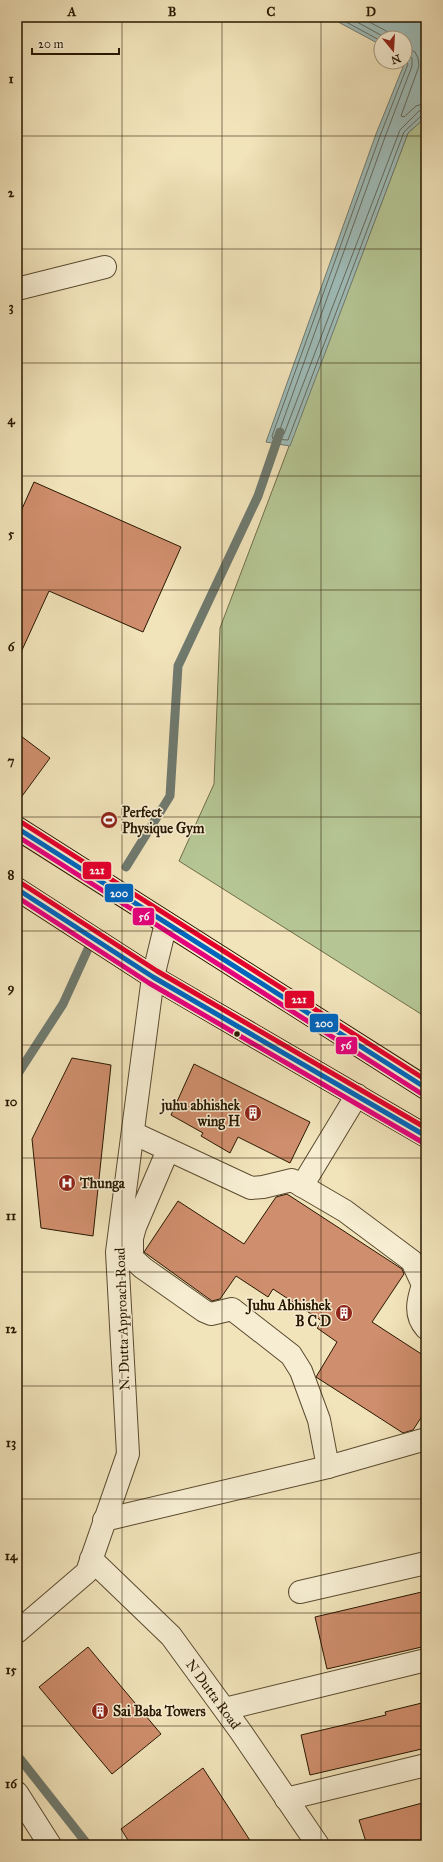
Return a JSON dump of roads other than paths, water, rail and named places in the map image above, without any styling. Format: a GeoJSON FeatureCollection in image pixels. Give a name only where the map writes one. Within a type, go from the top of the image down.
{"type":"FeatureCollection","features":[{"type":"Feature","properties":{"kind":"main road"},"geometry":{"type":"LineString","coordinates":[[17,828],[426,1088]]}},
{"type":"Feature","properties":{"kind":"main road"},"geometry":{"type":"LineString","coordinates":[[17,889],[153,976],[426,1136]]}},
{"type":"Feature","properties":{"kind":"street"},"geometry":{"type":"LineString","coordinates":[[17,289],[105,267]]}},
{"type":"Feature","properties":{"kind":"street","name":"N. Dutta Approach Road"},"geometry":{"type":"LineString","coordinates":[[17,1632],[87,1572],[128,1454],[125,1255],[133,1133],[153,976],[166,923]]}},
{"type":"Feature","properties":{"kind":"street"},"geometry":{"type":"LineString","coordinates":[[302,1186],[357,1095]]}},
{"type":"Feature","properties":{"kind":"street"},"geometry":{"type":"LineString","coordinates":[[133,1133],[250,1188],[263,1187],[292,1180],[345,1211],[412,1261],[423,1285],[417,1306],[422,1324],[426,1328]]}},
{"type":"Feature","properties":{"kind":"street"},"geometry":{"type":"LineString","coordinates":[[168,1150],[135,1226],[125,1255],[204,1311],[211,1314],[232,1309],[291,1355],[308,1386],[319,1420],[328,1467]]}},
{"type":"Feature","properties":{"kind":"street"},"geometry":{"type":"LineString","coordinates":[[104,1520],[328,1467],[426,1439]]}},
{"type":"Feature","properties":{"kind":"street","name":"N Dutta Road"},"geometry":{"type":"LineString","coordinates":[[91,1559],[171,1636],[225,1710],[318,1845]]}},
{"type":"Feature","properties":{"kind":"street"},"geometry":{"type":"LineString","coordinates":[[300,1592],[426,1563]]}},
{"type":"Feature","properties":{"kind":"street"},"geometry":{"type":"LineString","coordinates":[[225,1710],[426,1660]]}},
{"type":"Feature","properties":{"kind":"street"},"geometry":{"type":"LineString","coordinates":[[286,1799],[426,1765]]}},
{"type":"Feature","properties":{"kind":"street"},"geometry":{"type":"LineString","coordinates":[[17,1793],[50,1845]]}},
{"type":"Feature","properties":{"kind":"water"},"geometry":{"type":"Polygon","coordinates":[[[329,17],[426,17],[426,117],[408,133],[290,446],[266,442],[376,134],[402,70],[413,70],[413,30],[373,30],[373,41],[329,17]]]}},
{"type":"Feature","properties":{"kind":"waterway"},"geometry":{"type":"LineString","coordinates":[[126,867],[170,796],[178,666],[258,496],[280,432]]}},
{"type":"Feature","properties":{"kind":"waterway"},"geometry":{"type":"LineString","coordinates":[[17,1075],[63,1004],[88,949]]}},
{"type":"Feature","properties":{"kind":"waterway"},"geometry":{"type":"LineString","coordinates":[[17,1755],[88,1845]]}},
{"type":"Feature","properties":{"kind":"place","name":"Perfect Physique Gym"},"geometry":{"type":"Point","coordinates":[109,820]}},
{"type":"Feature","properties":{"kind":"place","name":"juhu abhishek wing H"},"geometry":{"type":"Point","coordinates":[253,1113]}},
{"type":"Feature","properties":{"kind":"place","name":"Thunga"},"geometry":{"type":"Point","coordinates":[67,1183]}},
{"type":"Feature","properties":{"kind":"place","name":"Juhu Abhishek B C D"},"geometry":{"type":"Point","coordinates":[344,1313]}},
{"type":"Feature","properties":{"kind":"place","name":"Sai Baba Towers"},"geometry":{"type":"Point","coordinates":[100,1711]}}]}
